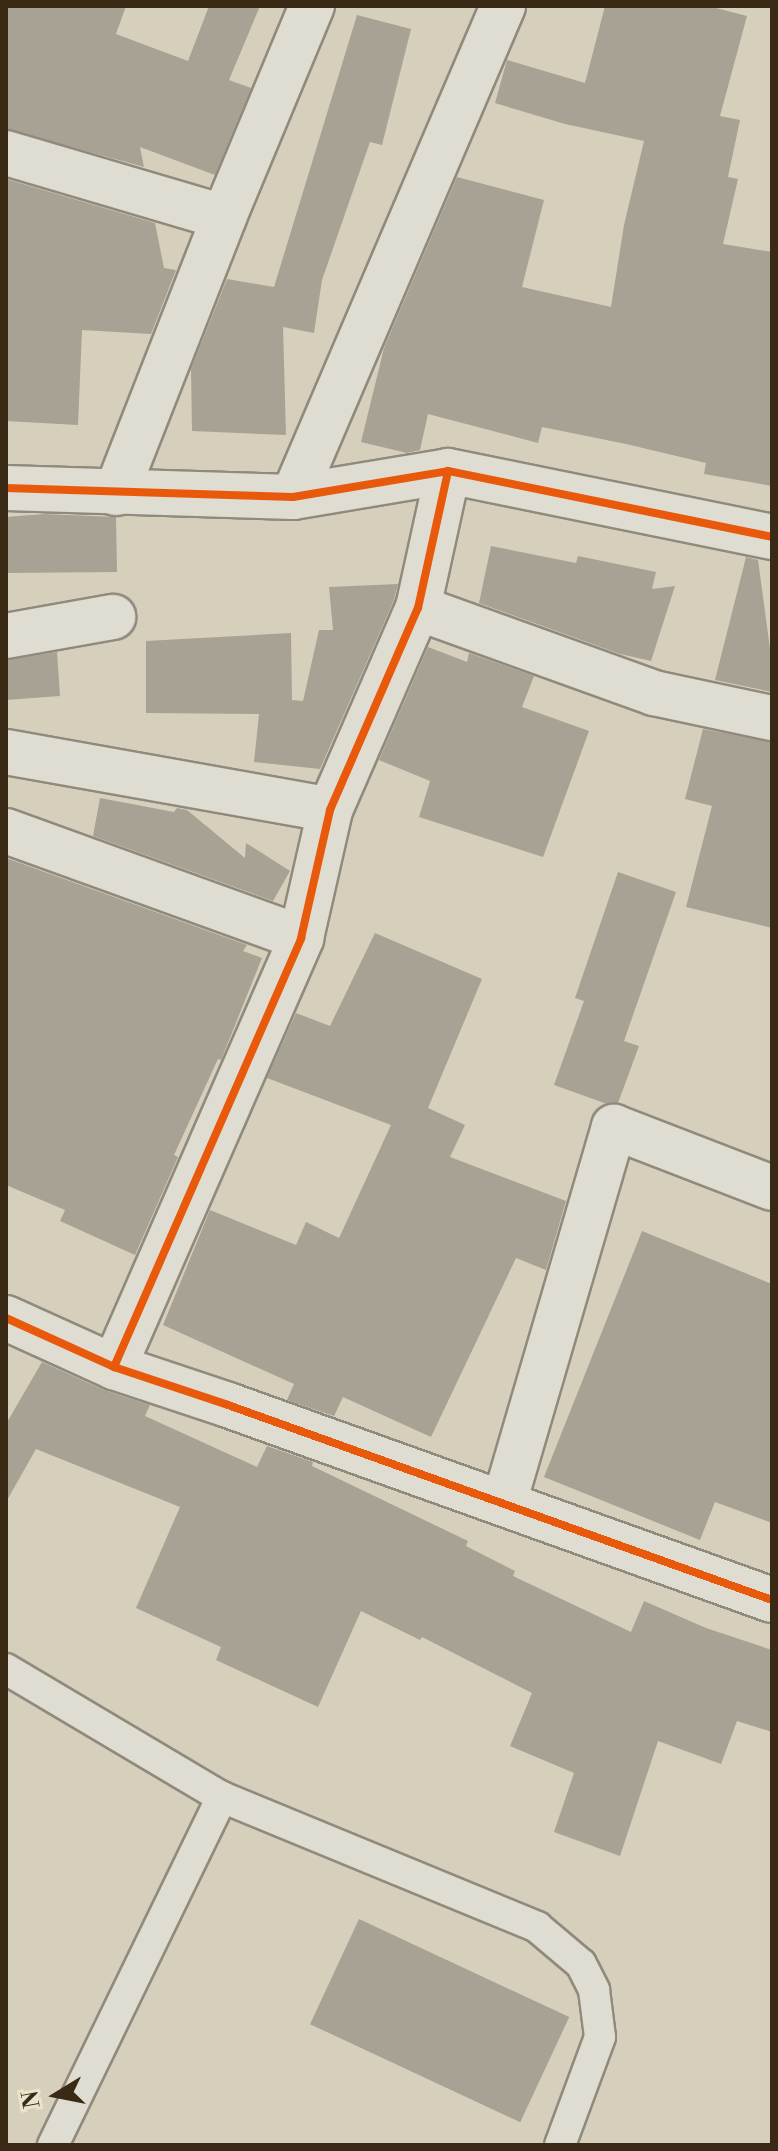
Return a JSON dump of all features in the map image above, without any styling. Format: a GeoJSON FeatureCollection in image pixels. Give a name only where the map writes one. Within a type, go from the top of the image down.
{"type":"FeatureCollection","features":[{"type":"Feature","properties":{"kind":"street"},"geometry":{"type":"LineString","coordinates":[[116,493],[224,217],[312,6]]}},
{"type":"Feature","properties":{"kind":"street"},"geometry":{"type":"LineString","coordinates":[[293,497],[490,11]]}},
{"type":"Feature","properties":{"kind":"street"},"geometry":{"type":"LineString","coordinates":[[6,153],[224,217]]}},
{"type":"Feature","properties":{"kind":"street"},"geometry":{"type":"LineString","coordinates":[[114,1367],[301,938],[330,810],[418,608],[448,471]]}},
{"type":"Feature","properties":{"kind":"street"},"geometry":{"type":"LineString","coordinates":[[6,488],[293,497],[448,471],[772,537]]}},
{"type":"Feature","properties":{"kind":"street"},"geometry":{"type":"LineString","coordinates":[[418,608],[654,693],[772,718]]}},
{"type":"Feature","properties":{"kind":"street"},"geometry":{"type":"LineString","coordinates":[[6,636],[113,617]]}},
{"type":"Feature","properties":{"kind":"street"},"geometry":{"type":"LineString","coordinates":[[6,752],[330,810]]}},
{"type":"Feature","properties":{"kind":"street"},"geometry":{"type":"LineString","coordinates":[[6,831],[301,938]]}},
{"type":"Feature","properties":{"kind":"street"},"geometry":{"type":"LineString","coordinates":[[504,1503],[614,1127],[772,1188]]}},
{"type":"Feature","properties":{"kind":"street"},"geometry":{"type":"LineString","coordinates":[[6,1318],[114,1367],[772,1600]]}},
{"type":"Feature","properties":{"kind":"lane"},"geometry":{"type":"LineString","coordinates":[[6,1669],[222,1797],[537,1927],[581,1964],[594,1990],[600,2037],[560,2145]]}},
{"type":"Feature","properties":{"kind":"lane"},"geometry":{"type":"LineString","coordinates":[[53,2145],[222,1797]]}},
{"type":"Feature","properties":{"kind":"building"},"geometry":{"type":"Polygon","coordinates":[[[6,6],[126,6],[116,34],[188,61],[209,6],[260,6],[229,80],[251,88],[215,175],[140,147],[144,167],[6,129],[6,6]]]}},
{"type":"Feature","properties":{"kind":"building"},"geometry":{"type":"Polygon","coordinates":[[[605,6],[708,6],[747,16],[720,116],[740,120],[728,177],[738,179],[723,244],[772,252],[772,486],[704,474],[706,463],[626,444],[542,427],[538,443],[428,414],[420,450],[407,453],[361,442],[384,348],[457,177],[544,200],[522,287],[611,307],[624,225],[644,141],[565,124],[495,103],[507,60],[585,83],[605,6]]]}},
{"type":"Feature","properties":{"kind":"building"},"geometry":{"type":"Polygon","coordinates":[[[357,15],[411,29],[382,145],[370,142],[322,280],[314,333],[283,327],[286,435],[192,431],[191,369],[227,279],[274,287],[357,15]]]}},
{"type":"Feature","properties":{"kind":"building"},"geometry":{"type":"Polygon","coordinates":[[[6,179],[155,223],[164,268],[176,270],[151,334],[82,330],[78,425],[6,421],[6,179]]]}},
{"type":"Feature","properties":{"kind":"building"},"geometry":{"type":"Polygon","coordinates":[[[44,514],[116,517],[117,572],[6,573],[6,517],[44,514]]]}},
{"type":"Feature","properties":{"kind":"building"},"geometry":{"type":"Polygon","coordinates":[[[491,546],[576,563],[578,556],[656,572],[652,589],[675,586],[651,661],[620,654],[479,603],[491,546]]]}},
{"type":"Feature","properties":{"kind":"building"},"geometry":{"type":"Polygon","coordinates":[[[746,557],[758,560],[772,663],[772,692],[715,680],[746,557]]]}},
{"type":"Feature","properties":{"kind":"building"},"geometry":{"type":"Polygon","coordinates":[[[398,584],[394,600],[320,769],[254,762],[259,714],[146,713],[146,641],[291,633],[292,700],[303,701],[319,630],[333,630],[329,587],[398,584]]]}},
{"type":"Feature","properties":{"kind":"building"},"geometry":{"type":"Polygon","coordinates":[[[428,647],[467,662],[469,653],[534,676],[522,707],[589,731],[543,857],[419,817],[430,781],[379,760],[428,647]]]}},
{"type":"Feature","properties":{"kind":"building"},"geometry":{"type":"Polygon","coordinates":[[[57,652],[60,696],[6,700],[6,660],[57,652]]]}},
{"type":"Feature","properties":{"kind":"building"},"geometry":{"type":"Polygon","coordinates":[[[703,729],[772,742],[772,928],[686,907],[712,806],[685,799],[703,729]]]}},
{"type":"Feature","properties":{"kind":"building"},"geometry":{"type":"Polygon","coordinates":[[[100,798],[174,812],[177,808],[187,810],[245,858],[246,843],[290,871],[273,901],[93,836],[100,798]]]}},
{"type":"Feature","properties":{"kind":"building"},"geometry":{"type":"Polygon","coordinates":[[[6,858],[247,945],[243,951],[262,958],[221,1060],[218,1059],[174,1155],[178,1157],[135,1255],[60,1221],[65,1210],[6,1185],[6,858]]]}},
{"type":"Feature","properties":{"kind":"building"},"geometry":{"type":"Polygon","coordinates":[[[618,872],[676,892],[624,1041],[639,1046],[618,1103],[607,1104],[554,1085],[584,1001],[575,998],[618,872]]]}},
{"type":"Feature","properties":{"kind":"building"},"geometry":{"type":"Polygon","coordinates":[[[375,933],[482,979],[428,1108],[465,1125],[450,1157],[566,1201],[546,1270],[516,1258],[431,1437],[343,1397],[334,1416],[287,1400],[294,1384],[163,1325],[210,1210],[296,1245],[306,1222],[339,1238],[391,1125],[267,1078],[296,1013],[330,1026],[375,933]]]}},
{"type":"Feature","properties":{"kind":"building"},"geometry":{"type":"Polygon","coordinates":[[[642,1231],[772,1284],[772,1523],[715,1502],[700,1540],[544,1477],[642,1231]]]}},
{"type":"Feature","properties":{"kind":"building"},"geometry":{"type":"Polygon","coordinates":[[[42,1362],[104,1390],[150,1405],[145,1416],[257,1467],[267,1446],[313,1462],[312,1466],[468,1541],[466,1546],[515,1571],[513,1576],[631,1632],[644,1601],[706,1628],[772,1650],[772,1732],[737,1721],[721,1764],[658,1741],[620,1856],[554,1832],[574,1773],[510,1746],[532,1693],[422,1637],[420,1640],[361,1611],[318,1707],[216,1660],[221,1647],[136,1608],[180,1507],[36,1449],[6,1502],[6,1424],[42,1362]]]}},
{"type":"Feature","properties":{"kind":"building"},"geometry":{"type":"Polygon","coordinates":[[[359,1919],[569,2017],[520,2122],[310,2024],[359,1919]]]}},
{"type":"Feature","properties":{"kind":"cycle path"},"geometry":{"type":"LineString","coordinates":[[6,488],[293,497],[448,471],[772,537]]}},
{"type":"Feature","properties":{"kind":"cycle path"},"geometry":{"type":"LineString","coordinates":[[114,1367],[301,938],[330,810],[418,608],[448,471]]}},
{"type":"Feature","properties":{"kind":"cycle path"},"geometry":{"type":"LineString","coordinates":[[6,1318],[114,1367],[772,1600]]}}]}
